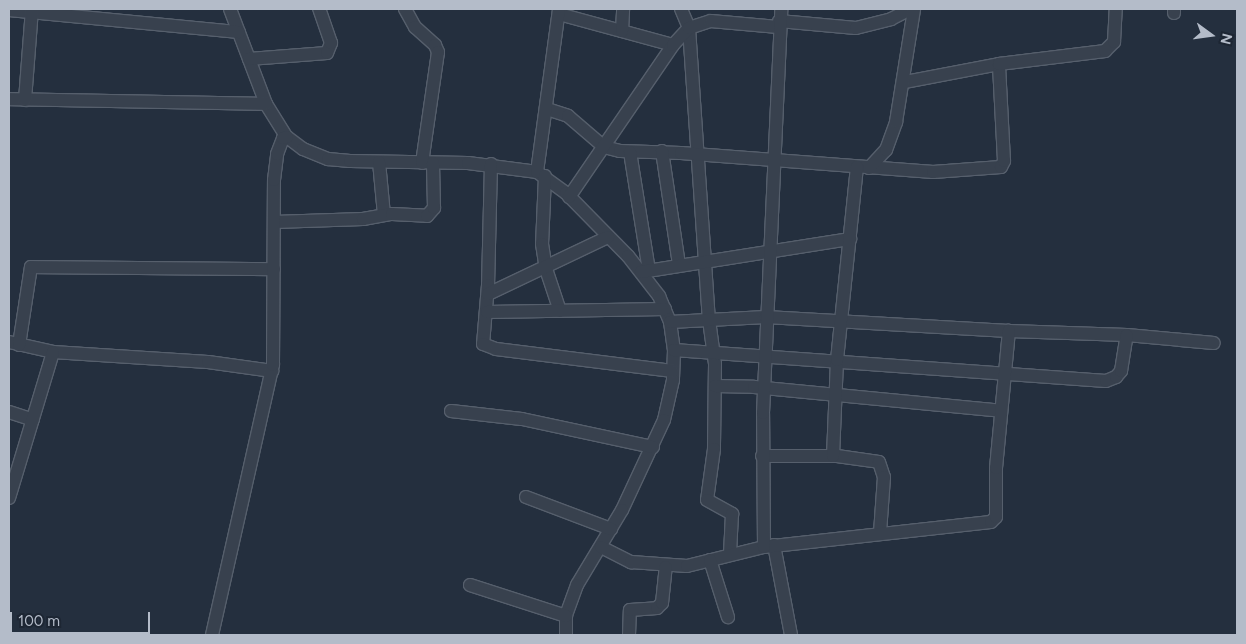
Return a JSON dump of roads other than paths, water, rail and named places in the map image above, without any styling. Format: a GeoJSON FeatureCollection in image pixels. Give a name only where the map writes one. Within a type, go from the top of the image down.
{"type":"FeatureCollection","features":[{"type":"Feature","properties":{"kind":"street"},"geometry":{"type":"LineString","coordinates":[[230,9],[266,104],[287,137],[312,154],[328,159],[491,164],[541,174],[569,196],[608,237],[645,271],[666,309],[674,350],[674,371],[664,420],[653,447],[612,529],[577,585],[566,616],[566,635]]}},
{"type":"Feature","properties":{"kind":"street"},"geometry":{"type":"LineString","coordinates":[[249,59],[327,53],[331,43],[319,9]]}},
{"type":"Feature","properties":{"kind":"street"},"geometry":{"type":"LineString","coordinates":[[274,222],[384,215],[430,215],[434,208],[428,163],[438,52],[435,45],[415,27],[405,9]]}},
{"type":"Feature","properties":{"kind":"street"},"geometry":{"type":"LineString","coordinates":[[622,31],[623,9]]}},
{"type":"Feature","properties":{"kind":"street"},"geometry":{"type":"LineString","coordinates":[[681,9],[689,28],[715,386],[714,449],[707,500],[732,514],[730,554]]}},
{"type":"Feature","properties":{"kind":"street"},"geometry":{"type":"LineString","coordinates":[[569,196],[673,45],[689,28],[711,21],[779,19],[856,28],[891,19],[912,9]]}},
{"type":"Feature","properties":{"kind":"street"},"geometry":{"type":"LineString","coordinates":[[833,456],[837,360],[850,239],[863,167],[890,140],[905,82],[912,9]]}},
{"type":"Feature","properties":{"kind":"street"},"geometry":{"type":"LineString","coordinates":[[905,82],[999,64],[1105,51],[1114,42],[1116,9]]}},
{"type":"Feature","properties":{"kind":"street"},"geometry":{"type":"LineString","coordinates":[[9,10],[62,12],[239,32]]}},
{"type":"Feature","properties":{"kind":"street"},"geometry":{"type":"LineString","coordinates":[[25,100],[32,10]]}},
{"type":"Feature","properties":{"kind":"street"},"geometry":{"type":"LineString","coordinates":[[560,311],[546,269],[542,244],[541,174],[559,11],[673,45]]}},
{"type":"Feature","properties":{"kind":"street"},"geometry":{"type":"LineString","coordinates":[[779,19],[762,456],[769,546],[791,635]]}},
{"type":"Feature","properties":{"kind":"street"},"geometry":{"type":"LineString","coordinates":[[547,109],[568,116],[604,147],[630,152],[662,151],[933,172],[1001,167],[1004,161],[999,64]]}},
{"type":"Feature","properties":{"kind":"street"},"geometry":{"type":"LineString","coordinates":[[9,99],[266,104]]}},
{"type":"Feature","properties":{"kind":"street"},"geometry":{"type":"LineString","coordinates":[[212,635],[272,371],[277,154],[283,138],[287,137]]}},
{"type":"Feature","properties":{"kind":"street"},"geometry":{"type":"LineString","coordinates":[[662,151],[679,265]]}},
{"type":"Feature","properties":{"kind":"street"},"geometry":{"type":"LineString","coordinates":[[630,152],[637,181],[645,271]]}},
{"type":"Feature","properties":{"kind":"street"},"geometry":{"type":"LineString","coordinates":[[379,162],[384,215]]}},
{"type":"Feature","properties":{"kind":"street"},"geometry":{"type":"LineString","coordinates":[[491,164],[488,294],[483,344],[488,348],[674,371]]}},
{"type":"Feature","properties":{"kind":"street"},"geometry":{"type":"LineString","coordinates":[[488,294],[546,269],[608,237]]}},
{"type":"Feature","properties":{"kind":"street"},"geometry":{"type":"LineString","coordinates":[[645,271],[850,239]]}},
{"type":"Feature","properties":{"kind":"street"},"geometry":{"type":"LineString","coordinates":[[272,371],[208,362],[53,352],[14,344],[32,267],[274,269]]}},
{"type":"Feature","properties":{"kind":"street"},"geometry":{"type":"LineString","coordinates":[[487,312],[666,309]]}},
{"type":"Feature","properties":{"kind":"street"},"geometry":{"type":"LineString","coordinates":[[670,322],[766,317],[841,320],[1009,332],[1127,334],[1214,343]]}},
{"type":"Feature","properties":{"kind":"street"},"geometry":{"type":"LineString","coordinates":[[601,547],[622,560],[666,567],[710,560],[769,546],[958,526],[995,519],[1001,411],[1009,332]]}},
{"type":"Feature","properties":{"kind":"street"},"geometry":{"type":"LineString","coordinates":[[674,350],[765,354],[1112,380],[1121,370],[1127,334]]}},
{"type":"Feature","properties":{"kind":"street"},"geometry":{"type":"LineString","coordinates":[[9,498],[53,352]]}},
{"type":"Feature","properties":{"kind":"street"},"geometry":{"type":"LineString","coordinates":[[715,386],[764,388],[1001,411]]}},
{"type":"Feature","properties":{"kind":"street"},"geometry":{"type":"LineString","coordinates":[[451,411],[522,419],[653,447]]}},
{"type":"Feature","properties":{"kind":"street"},"geometry":{"type":"LineString","coordinates":[[9,412],[33,420]]}},
{"type":"Feature","properties":{"kind":"street"},"geometry":{"type":"LineString","coordinates":[[762,456],[833,456],[874,459],[882,465],[880,533]]}},
{"type":"Feature","properties":{"kind":"street"},"geometry":{"type":"LineString","coordinates":[[526,496],[612,529]]}},
{"type":"Feature","properties":{"kind":"street"},"geometry":{"type":"LineString","coordinates":[[710,560],[728,618]]}},
{"type":"Feature","properties":{"kind":"street"},"geometry":{"type":"LineString","coordinates":[[629,635],[630,610],[657,608],[662,603],[666,567]]}},
{"type":"Feature","properties":{"kind":"street"},"geometry":{"type":"LineString","coordinates":[[470,585],[566,616]]}}]}
